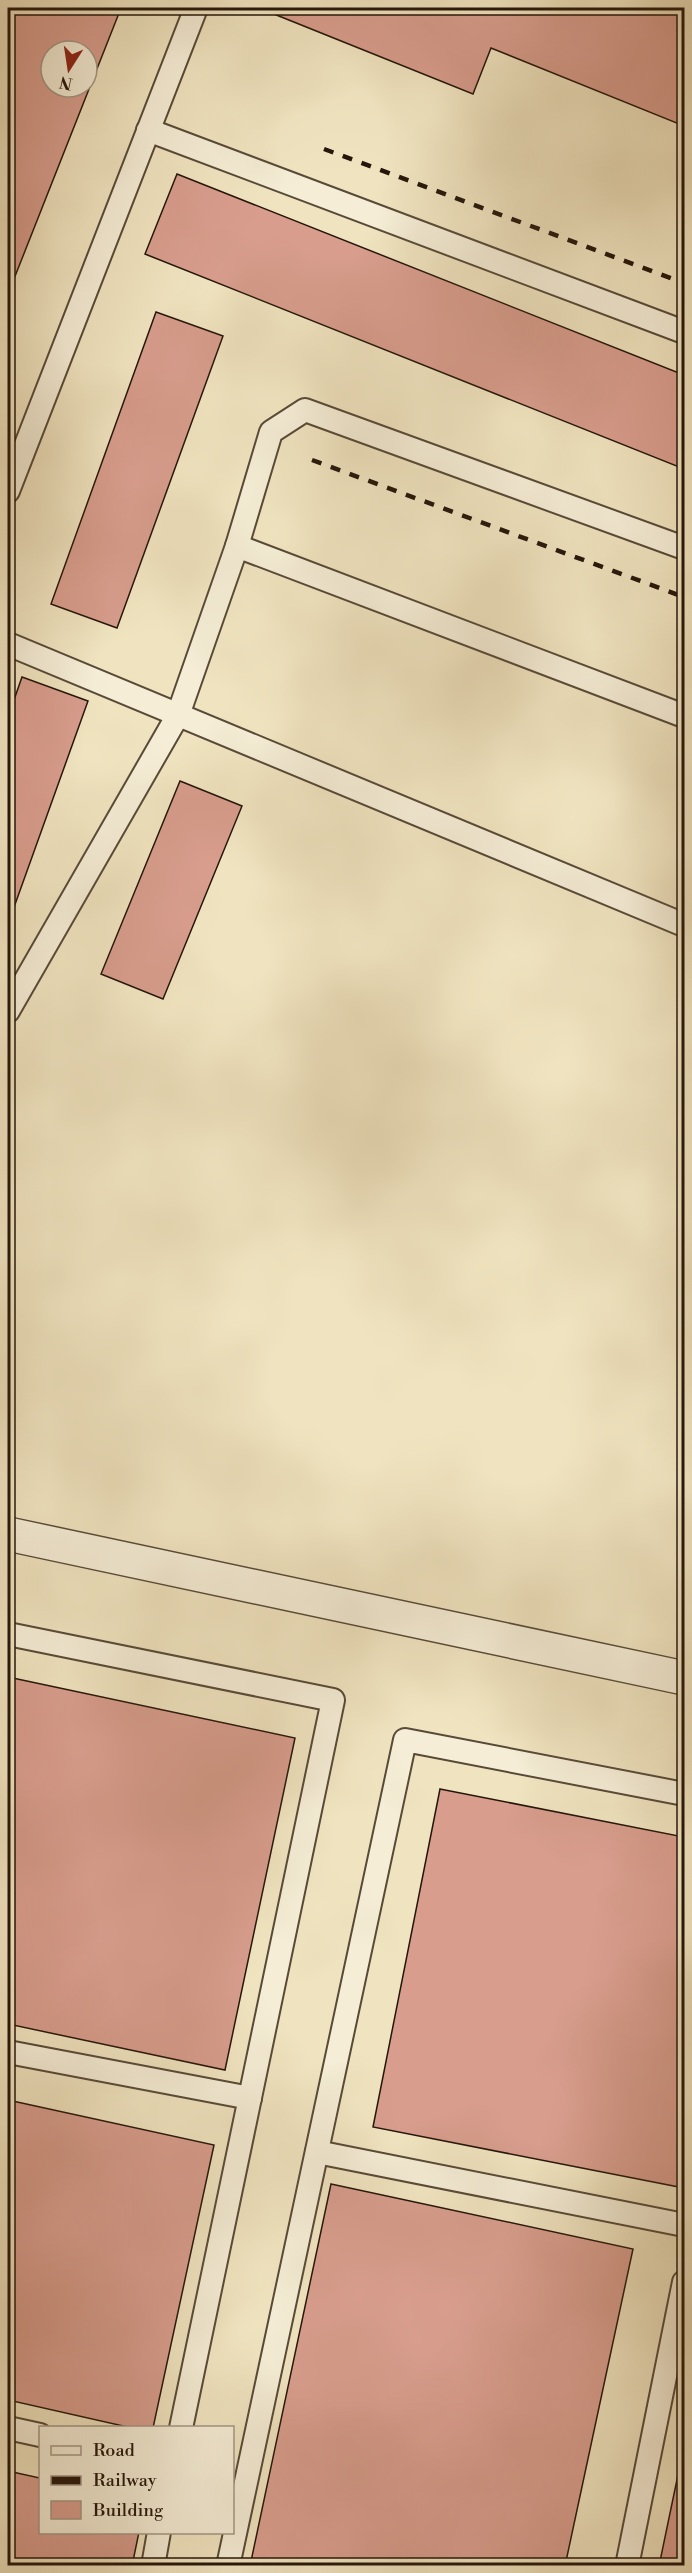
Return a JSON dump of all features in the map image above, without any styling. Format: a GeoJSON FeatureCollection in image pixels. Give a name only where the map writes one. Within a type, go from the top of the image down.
{"type":"FeatureCollection","features":[{"type":"Feature","properties":{"kind":"street"},"geometry":{"type":"LineString","coordinates":[[8,1534],[684,1678]]}},
{"type":"Feature","properties":{"kind":"lane"},"geometry":{"type":"LineString","coordinates":[[8,491],[196,8]]}},
{"type":"Feature","properties":{"kind":"lane"},"geometry":{"type":"LineString","coordinates":[[148,130],[684,332]]}},
{"type":"Feature","properties":{"kind":"lane"},"geometry":{"type":"LineString","coordinates":[[8,1011],[178,715],[237,546],[271,432],[305,410],[684,548]]}},
{"type":"Feature","properties":{"kind":"lane"},"geometry":{"type":"LineString","coordinates":[[237,546],[684,716]]}},
{"type":"Feature","properties":{"kind":"lane"},"geometry":{"type":"LineString","coordinates":[[8,644],[684,925]]}},
{"type":"Feature","properties":{"kind":"lane"},"geometry":{"type":"LineString","coordinates":[[8,1634],[333,1700],[182,2426]]}},
{"type":"Feature","properties":{"kind":"lane"},"geometry":{"type":"LineString","coordinates":[[228,2565],[405,1740],[684,1794]]}},
{"type":"Feature","properties":{"kind":"lane"},"geometry":{"type":"LineString","coordinates":[[8,2052],[250,2098]]}},
{"type":"Feature","properties":{"kind":"lane"},"geometry":{"type":"LineString","coordinates":[[317,2152],[684,2225]]}},
{"type":"Feature","properties":{"kind":"lane"},"geometry":{"type":"LineString","coordinates":[[627,2565],[684,2282]]}},
{"type":"Feature","properties":{"kind":"lane"},"geometry":{"type":"LineString","coordinates":[[8,2428],[39,2435]]}},
{"type":"Feature","properties":{"kind":"lane"},"geometry":{"type":"LineString","coordinates":[[153,2565],[159,2534]]}},
{"type":"Feature","properties":{"kind":"building"},"geometry":{"type":"Polygon","coordinates":[[[8,8],[121,8],[99,64],[99,39],[39,39],[39,99],[85,99],[8,294],[8,8]]]}},
{"type":"Feature","properties":{"kind":"building"},"geometry":{"type":"Polygon","coordinates":[[[265,8],[684,8],[684,126],[491,48],[473,94],[264,10],[265,8]]]}},
{"type":"Feature","properties":{"kind":"building"},"geometry":{"type":"Polygon","coordinates":[[[177,174],[684,375],[684,469],[145,254],[177,174]]]}},
{"type":"Feature","properties":{"kind":"building"},"geometry":{"type":"Polygon","coordinates":[[[156,312],[223,336],[117,628],[51,604],[156,312]]]}},
{"type":"Feature","properties":{"kind":"building"},"geometry":{"type":"Polygon","coordinates":[[[22,677],[88,701],[8,924],[8,717],[22,677]]]}},
{"type":"Feature","properties":{"kind":"building"},"geometry":{"type":"Polygon","coordinates":[[[180,781],[242,806],[163,999],[101,974],[180,781]]]}},
{"type":"Feature","properties":{"kind":"building"},"geometry":{"type":"Polygon","coordinates":[[[8,1677],[295,1738],[225,2070],[8,2024],[8,1677]]]}},
{"type":"Feature","properties":{"kind":"building"},"geometry":{"type":"Polygon","coordinates":[[[440,1789],[684,1837],[684,2188],[373,2127],[440,1789]]]}},
{"type":"Feature","properties":{"kind":"building"},"geometry":{"type":"Polygon","coordinates":[[[8,2100],[214,2145],[153,2426],[123,2426],[8,2400],[8,2100]]]}},
{"type":"Feature","properties":{"kind":"building"},"geometry":{"type":"Polygon","coordinates":[[[331,2184],[633,2249],[565,2566],[250,2566],[331,2184]]]}},
{"type":"Feature","properties":{"kind":"building"},"geometry":{"type":"Polygon","coordinates":[[[684,2446],[684,2566],[659,2566],[684,2446]]]}},
{"type":"Feature","properties":{"kind":"building"},"geometry":{"type":"Polygon","coordinates":[[[8,2471],[39,2478],[39,2534],[139,2534],[132,2566],[8,2566],[8,2471]]]}},
{"type":"Feature","properties":{"kind":"railway"},"geometry":{"type":"LineString","coordinates":[[324,149],[684,283]]}},
{"type":"Feature","properties":{"kind":"railway"},"geometry":{"type":"LineString","coordinates":[[312,460],[684,597]]}}]}
